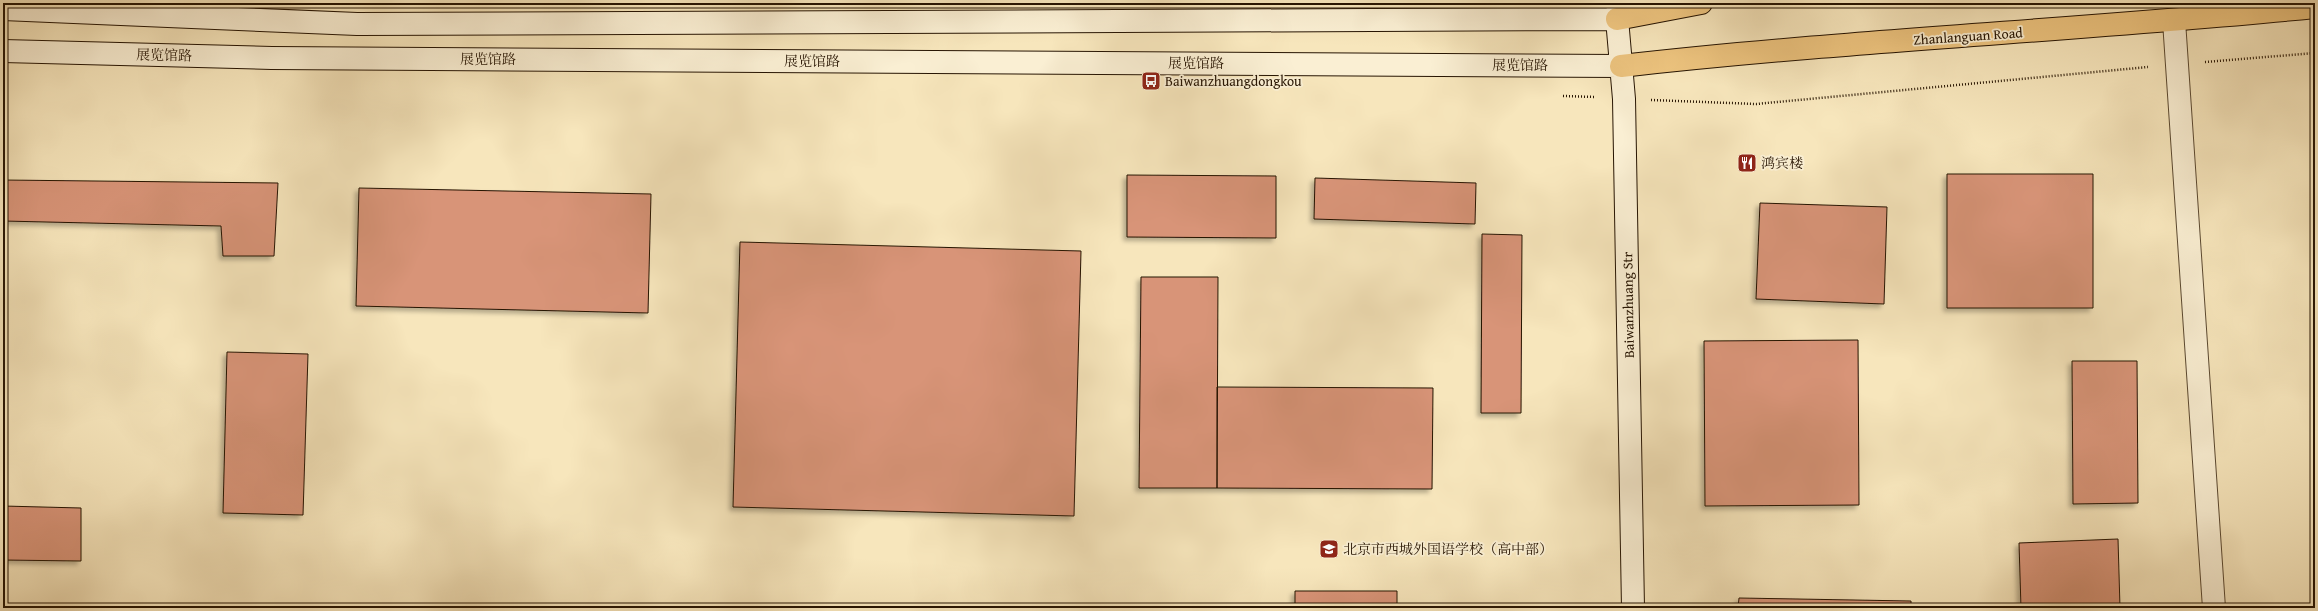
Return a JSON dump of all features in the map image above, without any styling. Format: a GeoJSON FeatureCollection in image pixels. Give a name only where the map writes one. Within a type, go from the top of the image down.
{"type":"FeatureCollection","features":[{"type":"Feature","properties":{"kind":"main road"},"geometry":{"type":"LineString","coordinates":[[3,9],[357,24],[1618,11],[1701,3]]}},
{"type":"Feature","properties":{"kind":"main road","name":"Zhanlanguan Road"},"geometry":{"type":"LineString","coordinates":[[1621,66],[1752,51],[2174,21],[2315,7]]}},
{"type":"Feature","properties":{"kind":"main road","name":"Baiwanzhuang Str"},"geometry":{"type":"LineString","coordinates":[[1618,11],[1624,98],[1632,608]]}},
{"type":"Feature","properties":{"kind":"main road"},"geometry":{"type":"LineString","coordinates":[[2174,21],[2214,608]]}},
{"type":"Feature","properties":{"kind":"main road","name":"展览馆路"},"geometry":{"type":"LineString","coordinates":[[3,51],[280,58],[1621,66]]}},
{"type":"Feature","properties":{"kind":"building"},"geometry":{"type":"Polygon","coordinates":[[[1947,174],[2093,174],[2093,308],[1947,308],[1947,174]]]}},
{"type":"Feature","properties":{"kind":"building"},"geometry":{"type":"Polygon","coordinates":[[[1127,175],[1276,176],[1276,238],[1127,237],[1127,175]]]}},
{"type":"Feature","properties":{"kind":"building"},"geometry":{"type":"Polygon","coordinates":[[[1315,178],[1476,183],[1475,224],[1314,219],[1315,178]]]}},
{"type":"Feature","properties":{"kind":"building"},"geometry":{"type":"Polygon","coordinates":[[[3,180],[278,183],[274,256],[223,256],[221,226],[3,221],[3,180]]]}},
{"type":"Feature","properties":{"kind":"building"},"geometry":{"type":"Polygon","coordinates":[[[359,188],[651,194],[648,313],[356,306],[359,188]]]}},
{"type":"Feature","properties":{"kind":"building"},"geometry":{"type":"Polygon","coordinates":[[[1760,203],[1887,207],[1884,304],[1756,299],[1760,203]]]}},
{"type":"Feature","properties":{"kind":"building"},"geometry":{"type":"Polygon","coordinates":[[[1482,234],[1522,235],[1521,413],[1481,413],[1482,234]]]}},
{"type":"Feature","properties":{"kind":"building"},"geometry":{"type":"Polygon","coordinates":[[[740,242],[1081,251],[1074,516],[733,507],[740,242]]]}},
{"type":"Feature","properties":{"kind":"building"},"geometry":{"type":"Polygon","coordinates":[[[1141,277],[1218,277],[1217,488],[1139,488],[1141,277]]]}},
{"type":"Feature","properties":{"kind":"building"},"geometry":{"type":"Polygon","coordinates":[[[1858,340],[1859,505],[1705,506],[1704,341],[1858,340]]]}},
{"type":"Feature","properties":{"kind":"building"},"geometry":{"type":"Polygon","coordinates":[[[227,352],[308,354],[303,515],[223,513],[227,352]]]}},
{"type":"Feature","properties":{"kind":"building"},"geometry":{"type":"Polygon","coordinates":[[[2072,361],[2137,361],[2138,503],[2073,504],[2072,361]]]}},
{"type":"Feature","properties":{"kind":"building"},"geometry":{"type":"Polygon","coordinates":[[[1217,387],[1433,388],[1432,489],[1217,488],[1217,387]]]}},
{"type":"Feature","properties":{"kind":"building"},"geometry":{"type":"Polygon","coordinates":[[[3,506],[81,508],[81,561],[3,560],[3,506]]]}},
{"type":"Feature","properties":{"kind":"building"},"geometry":{"type":"Polygon","coordinates":[[[2118,539],[2120,608],[2021,608],[2019,543],[2118,539]]]}},
{"type":"Feature","properties":{"kind":"building"},"geometry":{"type":"Polygon","coordinates":[[[1295,591],[1397,591],[1397,608],[1295,608],[1295,591]]]}},
{"type":"Feature","properties":{"kind":"building"},"geometry":{"type":"Polygon","coordinates":[[[1739,598],[1911,601],[1911,608],[1738,608],[1739,598]]]}},
{"type":"Feature","properties":{"kind":"place","name":"Baiwanzhuangdongkou"},"geometry":{"type":"Point","coordinates":[1151,81]}},
{"type":"Feature","properties":{"kind":"place","name":"鸿宾楼"},"geometry":{"type":"Point","coordinates":[1747,163]}},
{"type":"Feature","properties":{"kind":"place","name":"北京市西城外国语学校（高中部）"},"geometry":{"type":"Point","coordinates":[1329,549]}}]}
